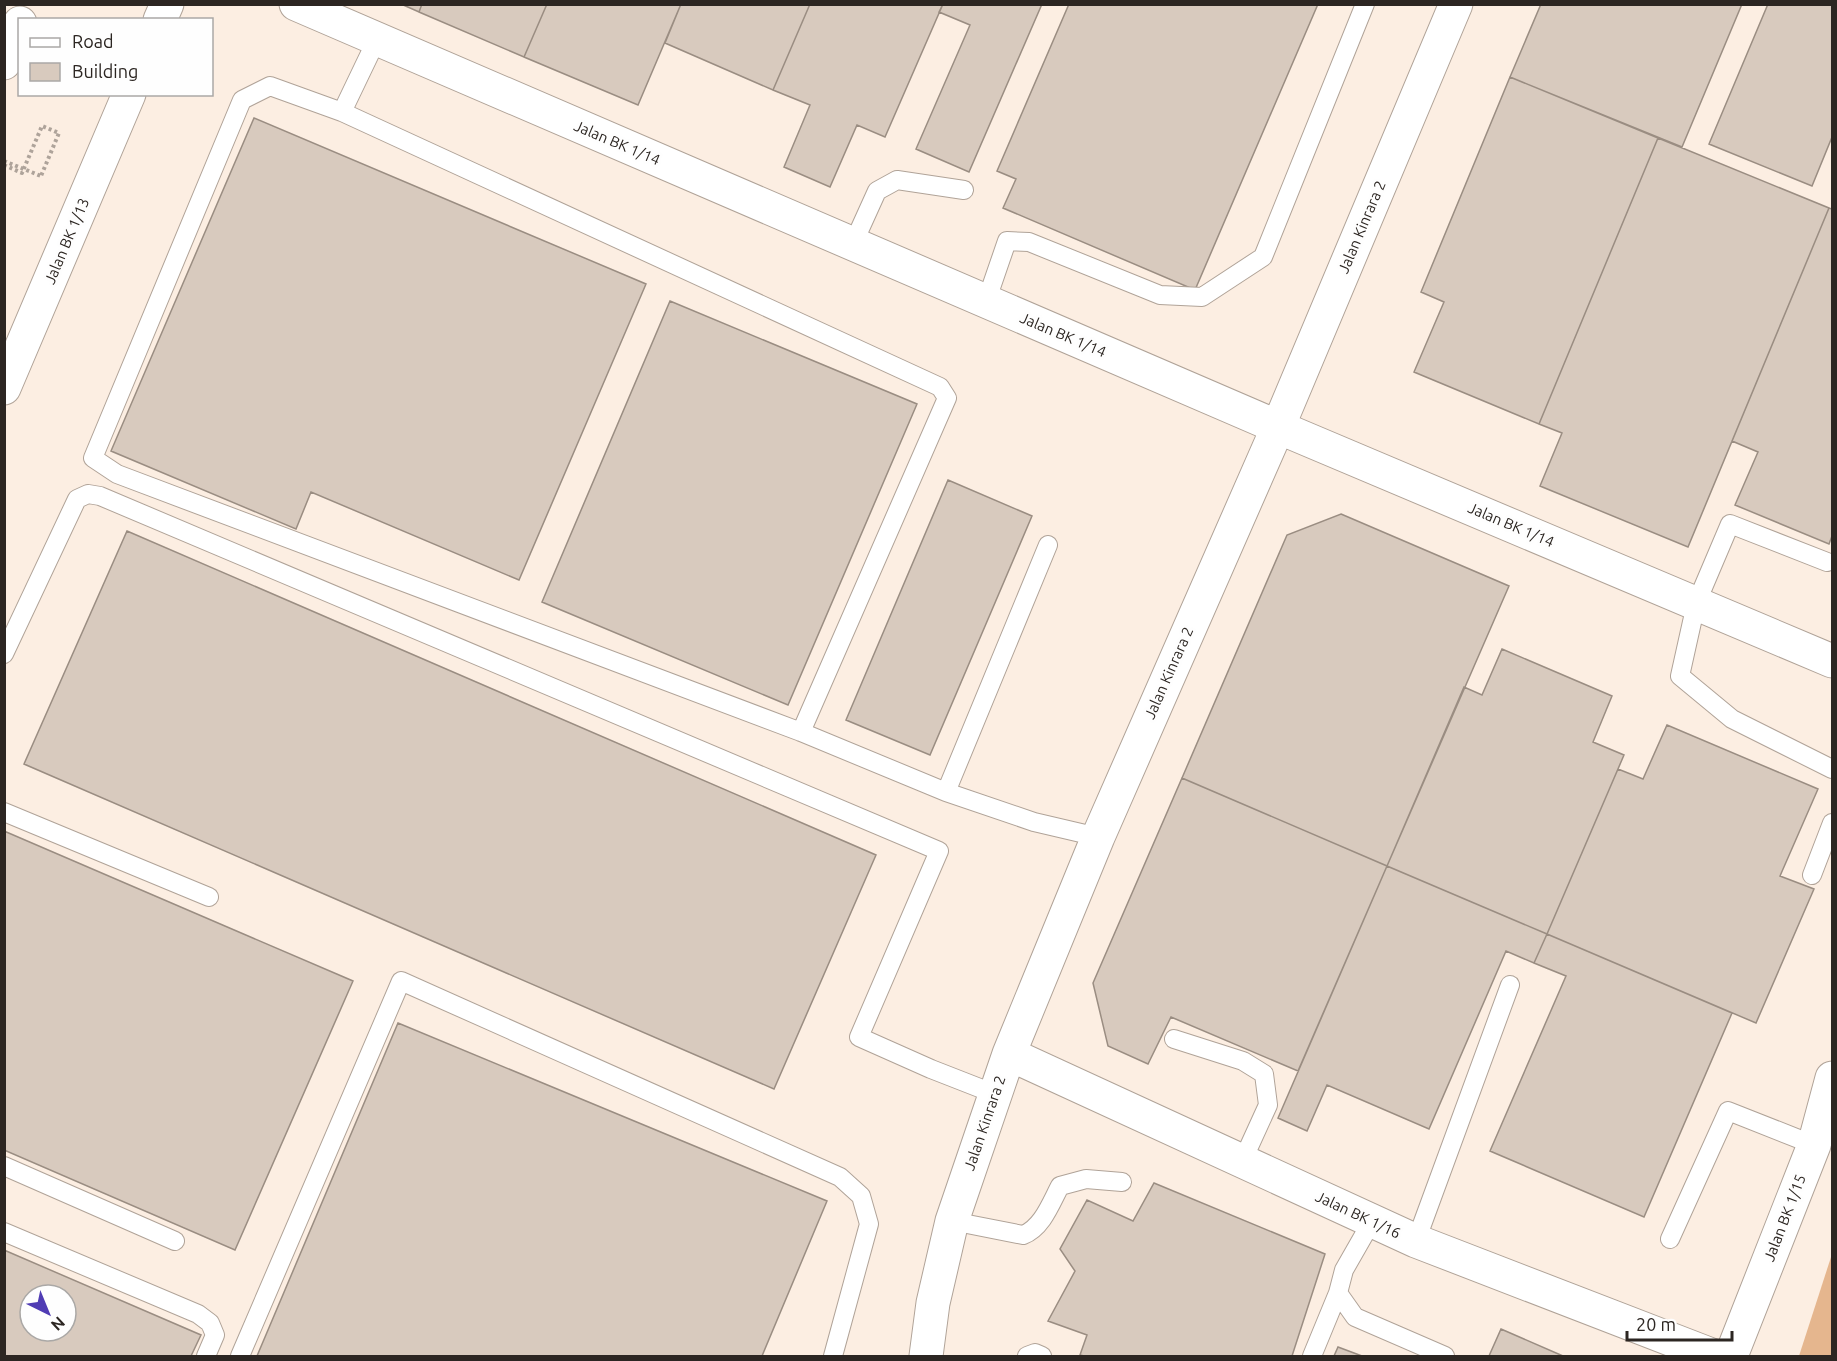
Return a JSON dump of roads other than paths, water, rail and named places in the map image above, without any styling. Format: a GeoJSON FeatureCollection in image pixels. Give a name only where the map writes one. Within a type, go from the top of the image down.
{"type":"FeatureCollection","features":[{"type":"Feature","properties":{"kind":"street"},"geometry":{"type":"LineString","coordinates":[[161,18],[167,4]]}},
{"type":"Feature","properties":{"kind":"street","name":"Jalan BK 1/14"},"geometry":{"type":"LineString","coordinates":[[296,4],[986,302],[1696,604],[1830,653]]}},
{"type":"Feature","properties":{"kind":"street","name":"Jalan Kinrara 2"},"geometry":{"type":"LineString","coordinates":[[926,1356],[933,1303],[952,1221],[1009,1054],[1098,837],[1278,427],[1456,4]]}},
{"type":"Feature","properties":{"kind":"street"},"geometry":{"type":"LineString","coordinates":[[4,63],[18,26]]}},
{"type":"Feature","properties":{"kind":"street","name":"Jalan BK 1/13"},"geometry":{"type":"LineString","coordinates":[[4,388],[128,96]]}},
{"type":"Feature","properties":{"kind":"street","name":"Jalan BK 1/16"},"geometry":{"type":"LineString","coordinates":[[1009,1054],[1416,1242],[1714,1356]]}},
{"type":"Feature","properties":{"kind":"street","name":"Jalan BK 1/15"},"geometry":{"type":"LineString","coordinates":[[1731,1356],[1814,1144],[1833,1078]]}},
{"type":"Feature","properties":{"kind":"lane"},"geometry":{"type":"LineString","coordinates":[[986,302],[1007,241],[1029,242],[1160,295],[1202,297],[1263,257],[1365,4]]}},
{"type":"Feature","properties":{"kind":"lane"},"geometry":{"type":"LineString","coordinates":[[342,112],[377,39]]}},
{"type":"Feature","properties":{"kind":"lane"},"geometry":{"type":"LineString","coordinates":[[801,732],[947,398],[940,387],[342,112],[270,86],[242,100],[93,458],[117,474],[801,732],[946,792],[1034,822],[1098,837]]}},
{"type":"Feature","properties":{"kind":"lane"},"geometry":{"type":"LineString","coordinates":[[853,244],[878,191],[897,180],[964,190]]}},
{"type":"Feature","properties":{"kind":"lane"},"geometry":{"type":"LineString","coordinates":[[4,654],[77,499],[88,494],[100,496],[939,851],[859,1037],[995,1094]]}},
{"type":"Feature","properties":{"kind":"lane"},"geometry":{"type":"LineString","coordinates":[[1827,562],[1730,524],[1696,604],[1680,676],[1732,720],[1833,769]]}},
{"type":"Feature","properties":{"kind":"lane"},"geometry":{"type":"LineString","coordinates":[[946,792],[1048,545]]}},
{"type":"Feature","properties":{"kind":"lane"},"geometry":{"type":"LineString","coordinates":[[4,812],[209,897]]}},
{"type":"Feature","properties":{"kind":"lane"},"geometry":{"type":"LineString","coordinates":[[1812,875],[1833,823]]}},
{"type":"Feature","properties":{"kind":"lane"},"geometry":{"type":"LineString","coordinates":[[240,1356],[401,981],[840,1177],[861,1196],[868,1224],[833,1356]]}},
{"type":"Feature","properties":{"kind":"lane"},"geometry":{"type":"LineString","coordinates":[[1416,1242],[1510,985]]}},
{"type":"Feature","properties":{"kind":"lane"},"geometry":{"type":"LineString","coordinates":[[1174,1039],[1243,1061],[1264,1074],[1268,1105],[1242,1162]]}},
{"type":"Feature","properties":{"kind":"lane"},"geometry":{"type":"LineString","coordinates":[[1670,1239],[1728,1111],[1814,1144]]}},
{"type":"Feature","properties":{"kind":"lane"},"geometry":{"type":"LineString","coordinates":[[4,1166],[175,1241]]}},
{"type":"Feature","properties":{"kind":"lane"},"geometry":{"type":"LineString","coordinates":[[952,1221],[1023,1235],[1032,1232],[1042,1219],[1060,1186],[1086,1179],[1122,1182]]}},
{"type":"Feature","properties":{"kind":"lane"},"geometry":{"type":"LineString","coordinates":[[1312,1356],[1338,1293],[1344,1270],[1372,1221]]}},
{"type":"Feature","properties":{"kind":"lane"},"geometry":{"type":"LineString","coordinates":[[4,1232],[198,1314],[210,1323],[215,1335],[206,1356]]}},
{"type":"Feature","properties":{"kind":"lane"},"geometry":{"type":"LineString","coordinates":[[1338,1293],[1355,1317],[1445,1356]]}},
{"type":"Feature","properties":{"kind":"lane"},"geometry":{"type":"LineString","coordinates":[[1027,1356],[1035,1353],[1042,1356]]}}]}
